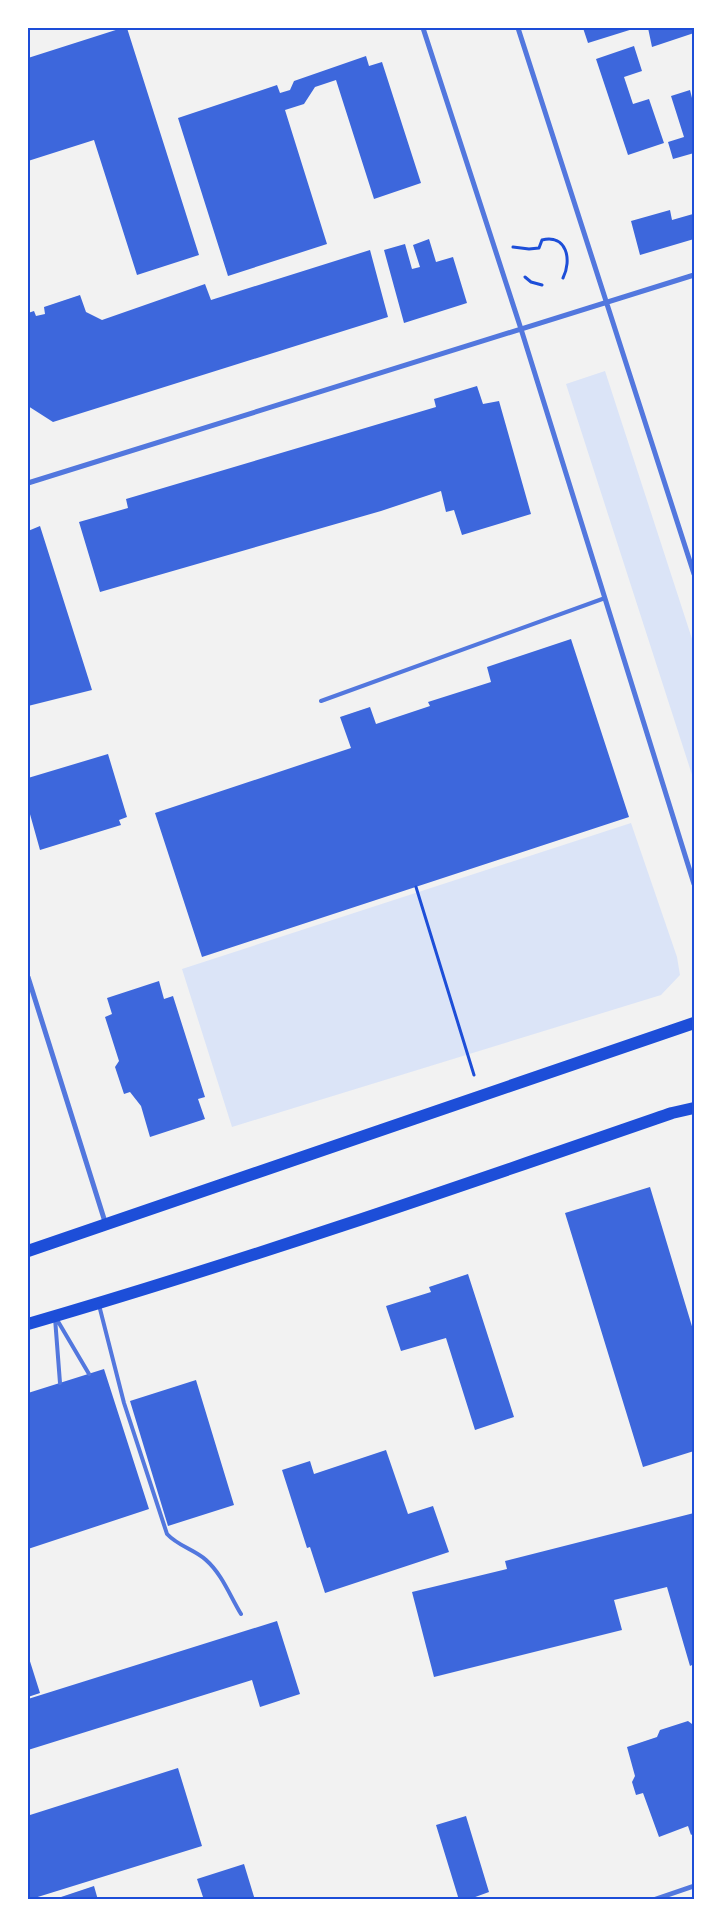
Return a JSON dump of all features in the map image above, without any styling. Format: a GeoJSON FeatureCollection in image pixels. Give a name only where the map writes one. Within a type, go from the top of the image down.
{"type":"FeatureCollection","features":[{"type":"Feature","properties":{"kind":"main road"},"geometry":{"type":"LineString","coordinates":[[28,1252],[694,1023]]}},
{"type":"Feature","properties":{"kind":"main road"},"geometry":{"type":"LineString","coordinates":[[672,1113],[694,1099]]}},
{"type":"Feature","properties":{"kind":"main road"},"geometry":{"type":"LineString","coordinates":[[28,1324],[182,1278],[490,1176],[672,1113],[694,1108]]}},
{"type":"Feature","properties":{"kind":"street"},"geometry":{"type":"LineString","coordinates":[[423,28],[521,328],[694,884]]}},
{"type":"Feature","properties":{"kind":"street"},"geometry":{"type":"LineString","coordinates":[[518,28],[694,574]]}},
{"type":"Feature","properties":{"kind":"street"},"geometry":{"type":"LineString","coordinates":[[28,483],[694,275]]}},
{"type":"Feature","properties":{"kind":"street"},"geometry":{"type":"LineString","coordinates":[[28,977],[106,1226]]}},
{"type":"Feature","properties":{"kind":"street"},"geometry":{"type":"LineString","coordinates":[[653,1900],[694,1886]]}},
{"type":"Feature","properties":{"kind":"lane"},"geometry":{"type":"LineString","coordinates":[[321,701],[605,598]]}},
{"type":"Feature","properties":{"kind":"lane"},"geometry":{"type":"LineString","coordinates":[[98,1303],[124,1403],[167,1534],[173,1541],[205,1559],[215,1569],[241,1614]]}},
{"type":"Feature","properties":{"kind":"lane"},"geometry":{"type":"LineString","coordinates":[[55,1316],[89,1374]]}},
{"type":"Feature","properties":{"kind":"lane"},"geometry":{"type":"LineString","coordinates":[[55,1316],[60,1383]]}},
{"type":"Feature","properties":{"kind":"path"},"geometry":{"type":"LineString","coordinates":[[516,254],[513,247],[539,248],[542,240],[551,238],[560,242],[565,249],[568,262],[563,278]]}},
{"type":"Feature","properties":{"kind":"path"},"geometry":{"type":"LineString","coordinates":[[523,276],[531,282],[542,285]]}},
{"type":"Feature","properties":{"kind":"path"},"geometry":{"type":"LineString","coordinates":[[416,887],[472,1070],[482,1096]]}},
{"type":"Feature","properties":{"kind":"shaded area"},"geometry":{"type":"Polygon","coordinates":[[[605,371],[694,645],[694,781],[566,384],[605,371]]]}},
{"type":"Feature","properties":{"kind":"shaded area"},"geometry":{"type":"Polygon","coordinates":[[[631,823],[677,957],[680,975],[661,995],[232,1127],[182,969],[631,823]]]}},
{"type":"Feature","properties":{"kind":"building"},"geometry":{"type":"Polygon","coordinates":[[[127,28],[199,255],[137,275],[94,140],[28,161],[28,58],[127,28]]]}},
{"type":"Feature","properties":{"kind":"building"},"geometry":{"type":"Polygon","coordinates":[[[583,28],[636,28],[588,43],[583,28]]]}},
{"type":"Feature","properties":{"kind":"building"},"geometry":{"type":"Polygon","coordinates":[[[648,28],[694,28],[694,33],[652,47],[648,28]]]}},
{"type":"Feature","properties":{"kind":"building"},"geometry":{"type":"Polygon","coordinates":[[[634,46],[642,71],[624,77],[633,104],[649,99],[664,143],[628,155],[596,59],[634,46]]]}},
{"type":"Feature","properties":{"kind":"building"},"geometry":{"type":"Polygon","coordinates":[[[366,56],[369,66],[382,62],[421,183],[374,199],[336,80],[315,87],[304,104],[285,110],[327,244],[228,276],[178,118],[277,85],[280,93],[290,90],[294,81],[366,56]]]}},
{"type":"Feature","properties":{"kind":"building"},"geometry":{"type":"Polygon","coordinates":[[[690,90],[694,106],[694,153],[673,159],[668,142],[684,137],[671,96],[690,90]]]}},
{"type":"Feature","properties":{"kind":"building"},"geometry":{"type":"Polygon","coordinates":[[[670,210],[672,220],[693,214],[694,239],[640,255],[631,221],[670,210]]]}},
{"type":"Feature","properties":{"kind":"building"},"geometry":{"type":"Polygon","coordinates":[[[429,239],[436,262],[453,257],[467,303],[404,323],[384,250],[405,244],[412,269],[420,267],[413,245],[429,239]]]}},
{"type":"Feature","properties":{"kind":"building"},"geometry":{"type":"Polygon","coordinates":[[[370,250],[388,317],[53,422],[28,406],[28,313],[34,311],[36,316],[45,314],[44,307],[80,295],[86,312],[102,320],[205,284],[211,300],[370,250]]]}},
{"type":"Feature","properties":{"kind":"building"},"geometry":{"type":"Polygon","coordinates":[[[477,386],[483,404],[499,401],[531,514],[462,535],[454,510],[446,512],[441,491],[381,511],[100,592],[79,522],[128,508],[126,499],[436,407],[434,399],[477,386]]]}},
{"type":"Feature","properties":{"kind":"building"},"geometry":{"type":"Polygon","coordinates":[[[40,526],[92,690],[28,706],[28,531],[40,526]]]}},
{"type":"Feature","properties":{"kind":"building"},"geometry":{"type":"Polygon","coordinates":[[[571,639],[629,817],[202,957],[155,813],[351,748],[340,717],[370,707],[376,724],[430,706],[428,702],[491,682],[487,667],[571,639]]]}},
{"type":"Feature","properties":{"kind":"building"},"geometry":{"type":"Polygon","coordinates":[[[108,754],[127,817],[119,820],[121,825],[40,850],[28,807],[28,778],[108,754]]]}},
{"type":"Feature","properties":{"kind":"building"},"geometry":{"type":"Polygon","coordinates":[[[159,981],[164,999],[173,996],[205,1097],[198,1099],[205,1119],[150,1137],[141,1106],[130,1092],[124,1094],[115,1067],[119,1061],[105,1017],[112,1014],[107,998],[159,981]]]}},
{"type":"Feature","properties":{"kind":"building"},"geometry":{"type":"Polygon","coordinates":[[[650,1187],[694,1333],[694,1451],[643,1467],[565,1213],[650,1187]]]}},
{"type":"Feature","properties":{"kind":"building"},"geometry":{"type":"Polygon","coordinates":[[[468,1274],[514,1417],[475,1430],[446,1338],[401,1351],[386,1306],[431,1292],[429,1287],[468,1274]]]}},
{"type":"Feature","properties":{"kind":"building"},"geometry":{"type":"Polygon","coordinates":[[[104,1369],[149,1509],[28,1549],[28,1393],[104,1369]]]}},
{"type":"Feature","properties":{"kind":"building"},"geometry":{"type":"Polygon","coordinates":[[[196,1380],[234,1505],[168,1526],[130,1401],[196,1380]]]}},
{"type":"Feature","properties":{"kind":"building"},"geometry":{"type":"Polygon","coordinates":[[[386,1450],[408,1514],[433,1506],[449,1552],[325,1593],[310,1547],[307,1548],[282,1470],[310,1461],[314,1474],[386,1450]]]}},
{"type":"Feature","properties":{"kind":"building"},"geometry":{"type":"Polygon","coordinates":[[[694,1513],[694,1664],[690,1666],[667,1587],[614,1600],[622,1630],[434,1677],[412,1592],[507,1569],[505,1561],[694,1513]]]}},
{"type":"Feature","properties":{"kind":"building"},"geometry":{"type":"Polygon","coordinates":[[[277,1621],[300,1694],[260,1707],[252,1680],[28,1750],[28,1699],[277,1621]]]}},
{"type":"Feature","properties":{"kind":"building"},"geometry":{"type":"Polygon","coordinates":[[[28,1655],[40,1693],[28,1697],[28,1655]]]}},
{"type":"Feature","properties":{"kind":"building"},"geometry":{"type":"Polygon","coordinates":[[[688,1721],[692,1724],[694,1723],[694,1833],[691,1835],[688,1826],[659,1837],[643,1793],[636,1795],[632,1782],[635,1776],[627,1747],[657,1737],[660,1730],[688,1721]]]}},
{"type":"Feature","properties":{"kind":"building"},"geometry":{"type":"Polygon","coordinates":[[[178,1768],[202,1846],[28,1900],[28,1808],[30,1815],[178,1768]]]}},
{"type":"Feature","properties":{"kind":"building"},"geometry":{"type":"Polygon","coordinates":[[[466,1816],[489,1892],[467,1900],[459,1900],[436,1825],[466,1816]]]}},
{"type":"Feature","properties":{"kind":"building"},"geometry":{"type":"Polygon","coordinates":[[[244,1864],[255,1900],[204,1900],[197,1879],[244,1864]]]}},
{"type":"Feature","properties":{"kind":"building"},"geometry":{"type":"Polygon","coordinates":[[[94,1886],[98,1900],[55,1900],[55,1899],[94,1886]]]}}]}
